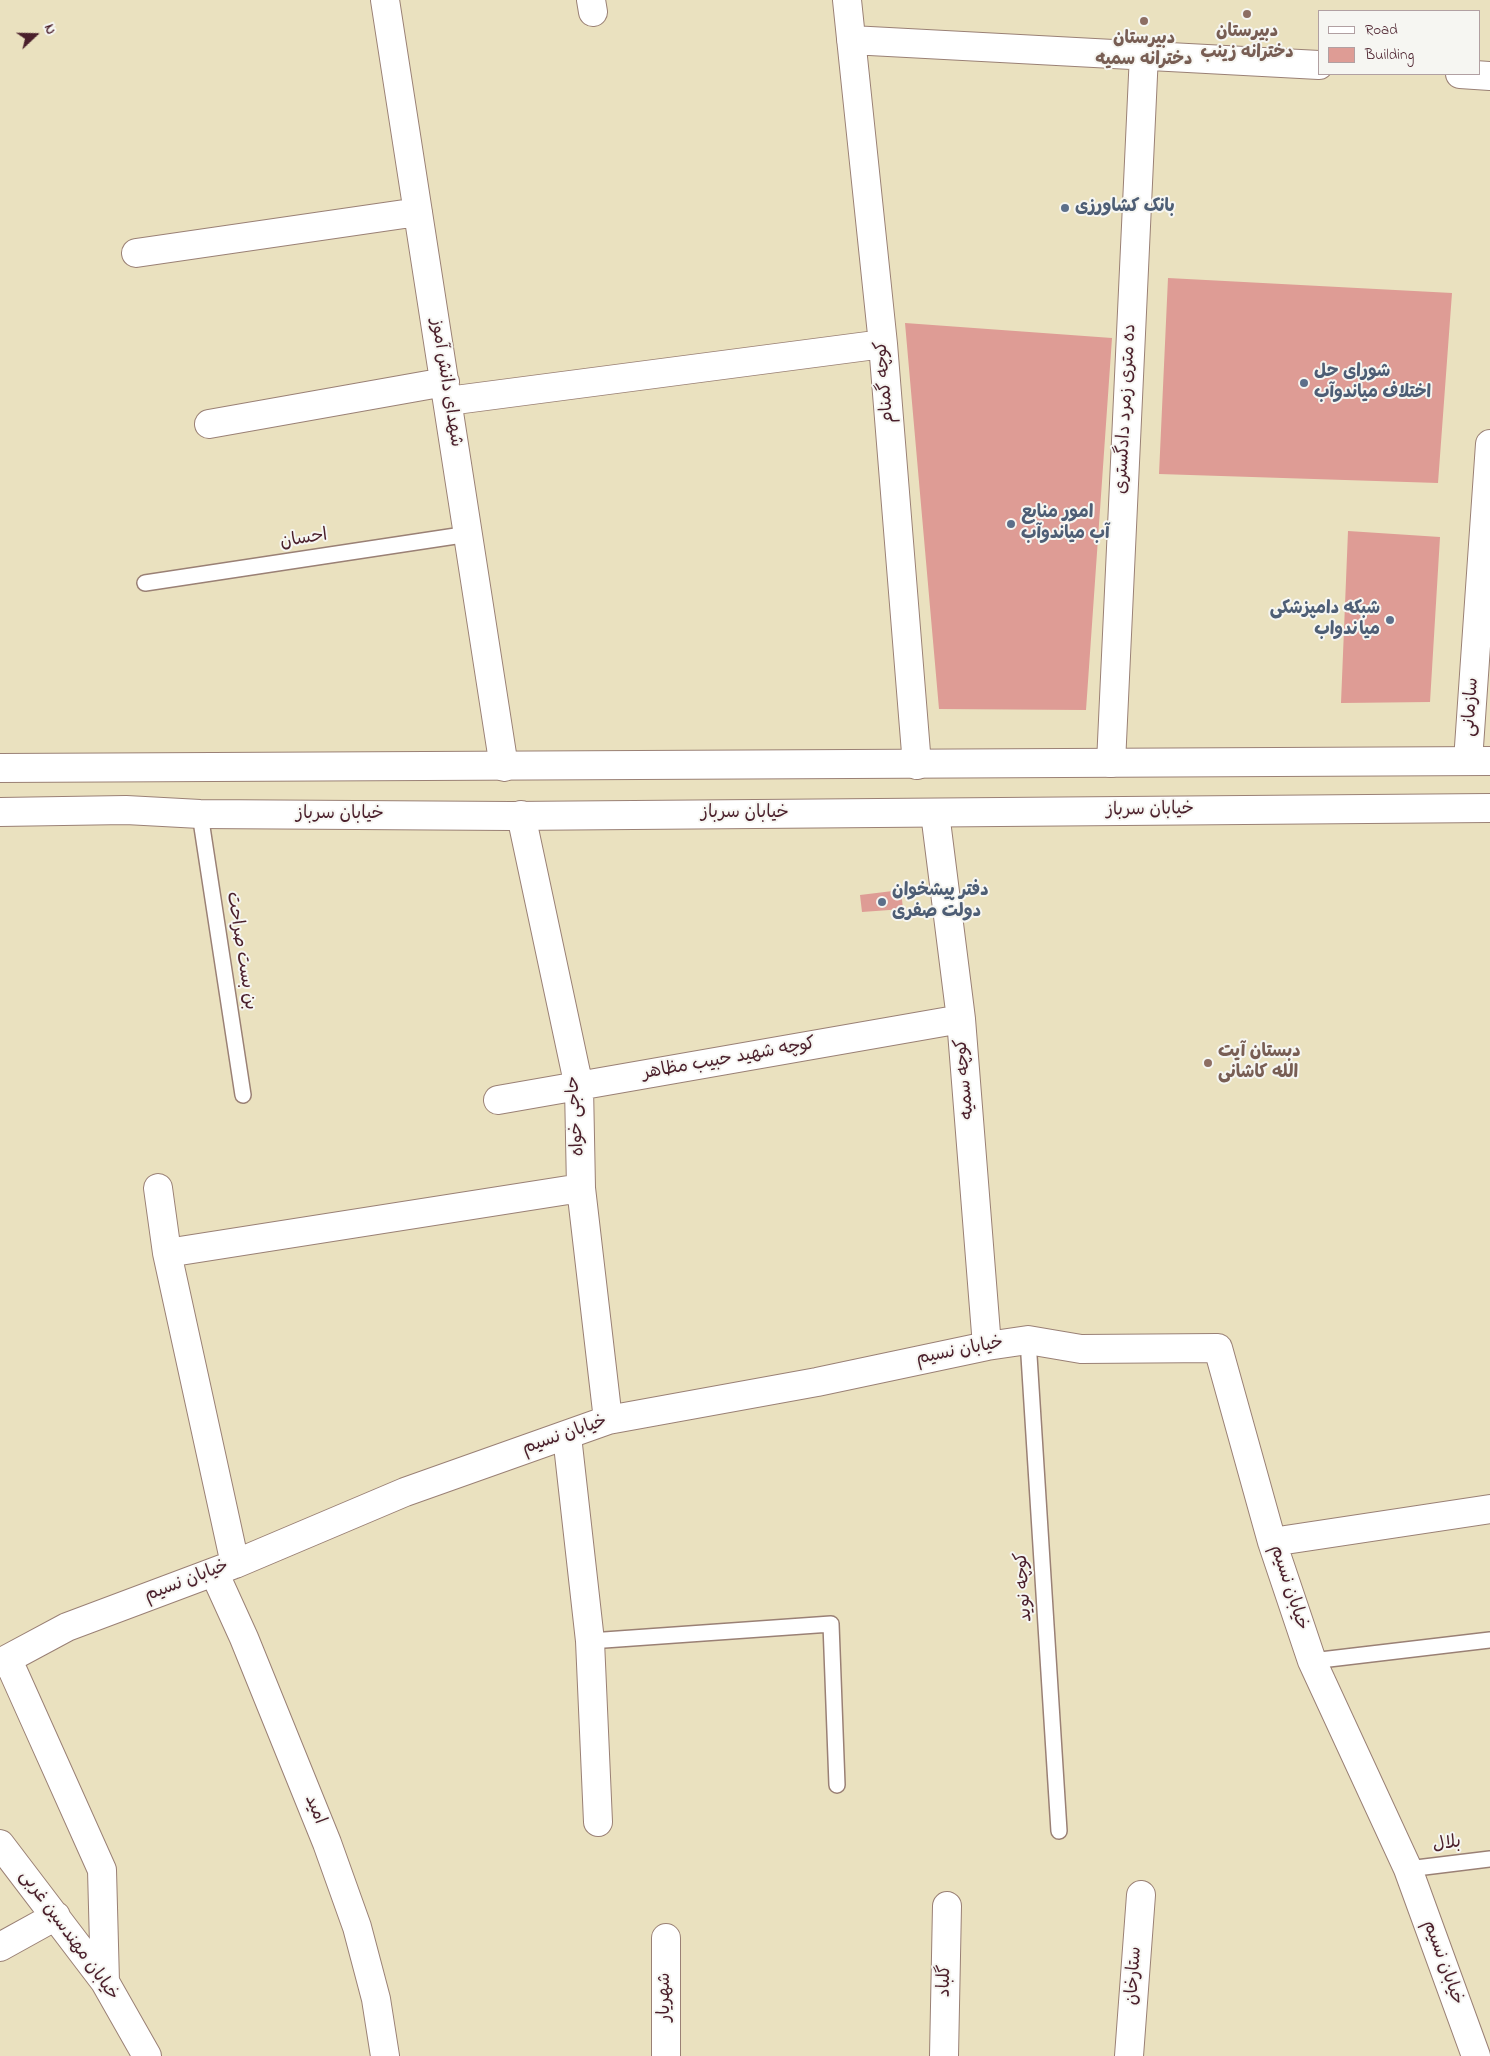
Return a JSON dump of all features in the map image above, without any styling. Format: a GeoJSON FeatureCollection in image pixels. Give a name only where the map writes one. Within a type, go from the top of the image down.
{"type":"FeatureCollection","features":[{"type":"Feature","properties":{"kind":"street","name":"شهدای دانش آموز"},"geometry":{"type":"LineString","coordinates":[[385,0],[504,767]]}},
{"type":"Feature","properties":{"kind":"street","name":"کوچه گمنام"},"geometry":{"type":"LineString","coordinates":[[847,0],[882,344],[917,765]]}},
{"type":"Feature","properties":{"kind":"street"},"geometry":{"type":"LineString","coordinates":[[851,40],[1144,54],[1318,65]]}},
{"type":"Feature","properties":{"kind":"street","name":"ده متری زمرد دادگستری"},"geometry":{"type":"LineString","coordinates":[[1111,764],[1144,54]]}},
{"type":"Feature","properties":{"kind":"street"},"geometry":{"type":"LineString","coordinates":[[1475,75],[1490,76]]}},
{"type":"Feature","properties":{"kind":"street"},"geometry":{"type":"LineString","coordinates":[[136,253],[418,212]]}},
{"type":"Feature","properties":{"kind":"street"},"geometry":{"type":"LineString","coordinates":[[209,424],[446,392],[882,344]]}},
{"type":"Feature","properties":{"kind":"street","name":"سازمانی"},"geometry":{"type":"LineString","coordinates":[[1479,761],[1490,444]]}},
{"type":"Feature","properties":{"kind":"street"},"geometry":{"type":"LineString","coordinates":[[0,768],[1479,761]]}},
{"type":"Feature","properties":{"kind":"street"},"geometry":{"type":"LineString","coordinates":[[64,811],[65,767]]}},
{"type":"Feature","properties":{"kind":"street","name":"خیابان سرباز"},"geometry":{"type":"LineString","coordinates":[[0,812],[126,810],[200,814],[521,816],[1490,808]]}},
{"type":"Feature","properties":{"kind":"street","name":"کوچه سمیه"},"geometry":{"type":"LineString","coordinates":[[935,813],[961,1019],[987,1346]]}},
{"type":"Feature","properties":{"kind":"street","name":"حاجی خواه"},"geometry":{"type":"LineString","coordinates":[[521,816],[579,1087],[581,1188],[608,1420]]}},
{"type":"Feature","properties":{"kind":"street","name":"کوچه شهید حبیب مظاهر"},"geometry":{"type":"LineString","coordinates":[[498,1100],[961,1019]]}},
{"type":"Feature","properties":{"kind":"street","name":"امید"},"geometry":{"type":"LineString","coordinates":[[158,1188],[167,1253],[225,1568],[244,1638],[328,1843],[354,1917],[376,1999],[385,2056]]}},
{"type":"Feature","properties":{"kind":"street"},"geometry":{"type":"LineString","coordinates":[[167,1253],[581,1188]]}},
{"type":"Feature","properties":{"kind":"street","name":"خیابان نسیم"},"geometry":{"type":"LineString","coordinates":[[4,1661],[67,1627],[225,1568],[405,1492],[608,1420],[817,1382],[987,1346],[1028,1340],[1081,1349],[1218,1348],[1272,1542],[1312,1661],[1408,1869],[1476,2056]]}},
{"type":"Feature","properties":{"kind":"street"},"geometry":{"type":"LineString","coordinates":[[567,1436],[590,1641],[598,1822]]}},
{"type":"Feature","properties":{"kind":"street"},"geometry":{"type":"LineString","coordinates":[[1272,1542],[1490,1510]]}},
{"type":"Feature","properties":{"kind":"street"},"geometry":{"type":"LineString","coordinates":[[4,1661],[102,1870],[105,1982]]}},
{"type":"Feature","properties":{"kind":"street","name":"خیابان مهندسین غربی"},"geometry":{"type":"LineString","coordinates":[[0,1844],[105,1982],[147,2056]]}},
{"type":"Feature","properties":{"kind":"street","name":"ستارخان"},"geometry":{"type":"LineString","coordinates":[[1129,2056],[1141,1895]]}},
{"type":"Feature","properties":{"kind":"street","name":"گلباد"},"geometry":{"type":"LineString","coordinates":[[944,2056],[947,1906]]}},
{"type":"Feature","properties":{"kind":"street"},"geometry":{"type":"LineString","coordinates":[[0,1947],[56,1916]]}},
{"type":"Feature","properties":{"kind":"street","name":"شهریار"},"geometry":{"type":"LineString","coordinates":[[666,1938],[666,2056]]}},
{"type":"Feature","properties":{"kind":"lane","name":"احسان"},"geometry":{"type":"LineString","coordinates":[[145,584],[469,534]]}},
{"type":"Feature","properties":{"kind":"lane","name":"بن بست صراحت"},"geometry":{"type":"LineString","coordinates":[[200,814],[243,1095]]}},
{"type":"Feature","properties":{"kind":"lane","name":"کوچه نوید"},"geometry":{"type":"LineString","coordinates":[[1028,1340],[1059,1832]]}},
{"type":"Feature","properties":{"kind":"lane"},"geometry":{"type":"LineString","coordinates":[[590,1641],[831,1624],[837,1785]]}},
{"type":"Feature","properties":{"kind":"lane"},"geometry":{"type":"LineString","coordinates":[[1312,1661],[1490,1640]]}},
{"type":"Feature","properties":{"kind":"lane","name":"بلال"},"geometry":{"type":"LineString","coordinates":[[1408,1869],[1490,1859]]}},
{"type":"Feature","properties":{"kind":"building","name":"شورای حل اختلاف میاندوآب"},"geometry":{"type":"Polygon","coordinates":[[[1168,278],[1452,293],[1438,483],[1159,474],[1168,278]]]}},
{"type":"Feature","properties":{"kind":"building","name":"امور منابع آب میاندوآب"},"geometry":{"type":"Polygon","coordinates":[[[905,323],[1112,338],[1086,710],[939,709],[905,323]]]}},
{"type":"Feature","properties":{"kind":"building","name":"شبکه دامپزشکی میاندواب"},"geometry":{"type":"Polygon","coordinates":[[[1348,531],[1440,537],[1430,702],[1341,703],[1348,531]]]}},
{"type":"Feature","properties":{"kind":"building","name":"دفتر پیشخوان دولت صفری"},"geometry":{"type":"Polygon","coordinates":[[[901,890],[903,909],[862,912],[860,895],[901,890]]]}},
{"type":"Feature","properties":{"kind":"place","name":"دبیرستان دخترانه زینب"},"geometry":{"type":"Point","coordinates":[1247,14]}},
{"type":"Feature","properties":{"kind":"place","name":"دبیرستان دخترانه سمیه"},"geometry":{"type":"Point","coordinates":[1144,21]}},
{"type":"Feature","properties":{"kind":"place","name":"بانک کشاورزی"},"geometry":{"type":"Point","coordinates":[1065,208]}},
{"type":"Feature","properties":{"kind":"place","name":"شورای حل اختلاف میاندوآب"},"geometry":{"type":"Point","coordinates":[1304,383]}},
{"type":"Feature","properties":{"kind":"place","name":"امور منابع آب میاندوآب"},"geometry":{"type":"Point","coordinates":[1011,524]}},
{"type":"Feature","properties":{"kind":"place","name":"شبکه دامپزشکی میاندواب"},"geometry":{"type":"Point","coordinates":[1390,620]}},
{"type":"Feature","properties":{"kind":"place","name":"دفتر پیشخوان دولت صفری"},"geometry":{"type":"Point","coordinates":[882,902]}},
{"type":"Feature","properties":{"kind":"place","name":"دبستان آیت الله کاشانی"},"geometry":{"type":"Point","coordinates":[1208,1063]}}]}
